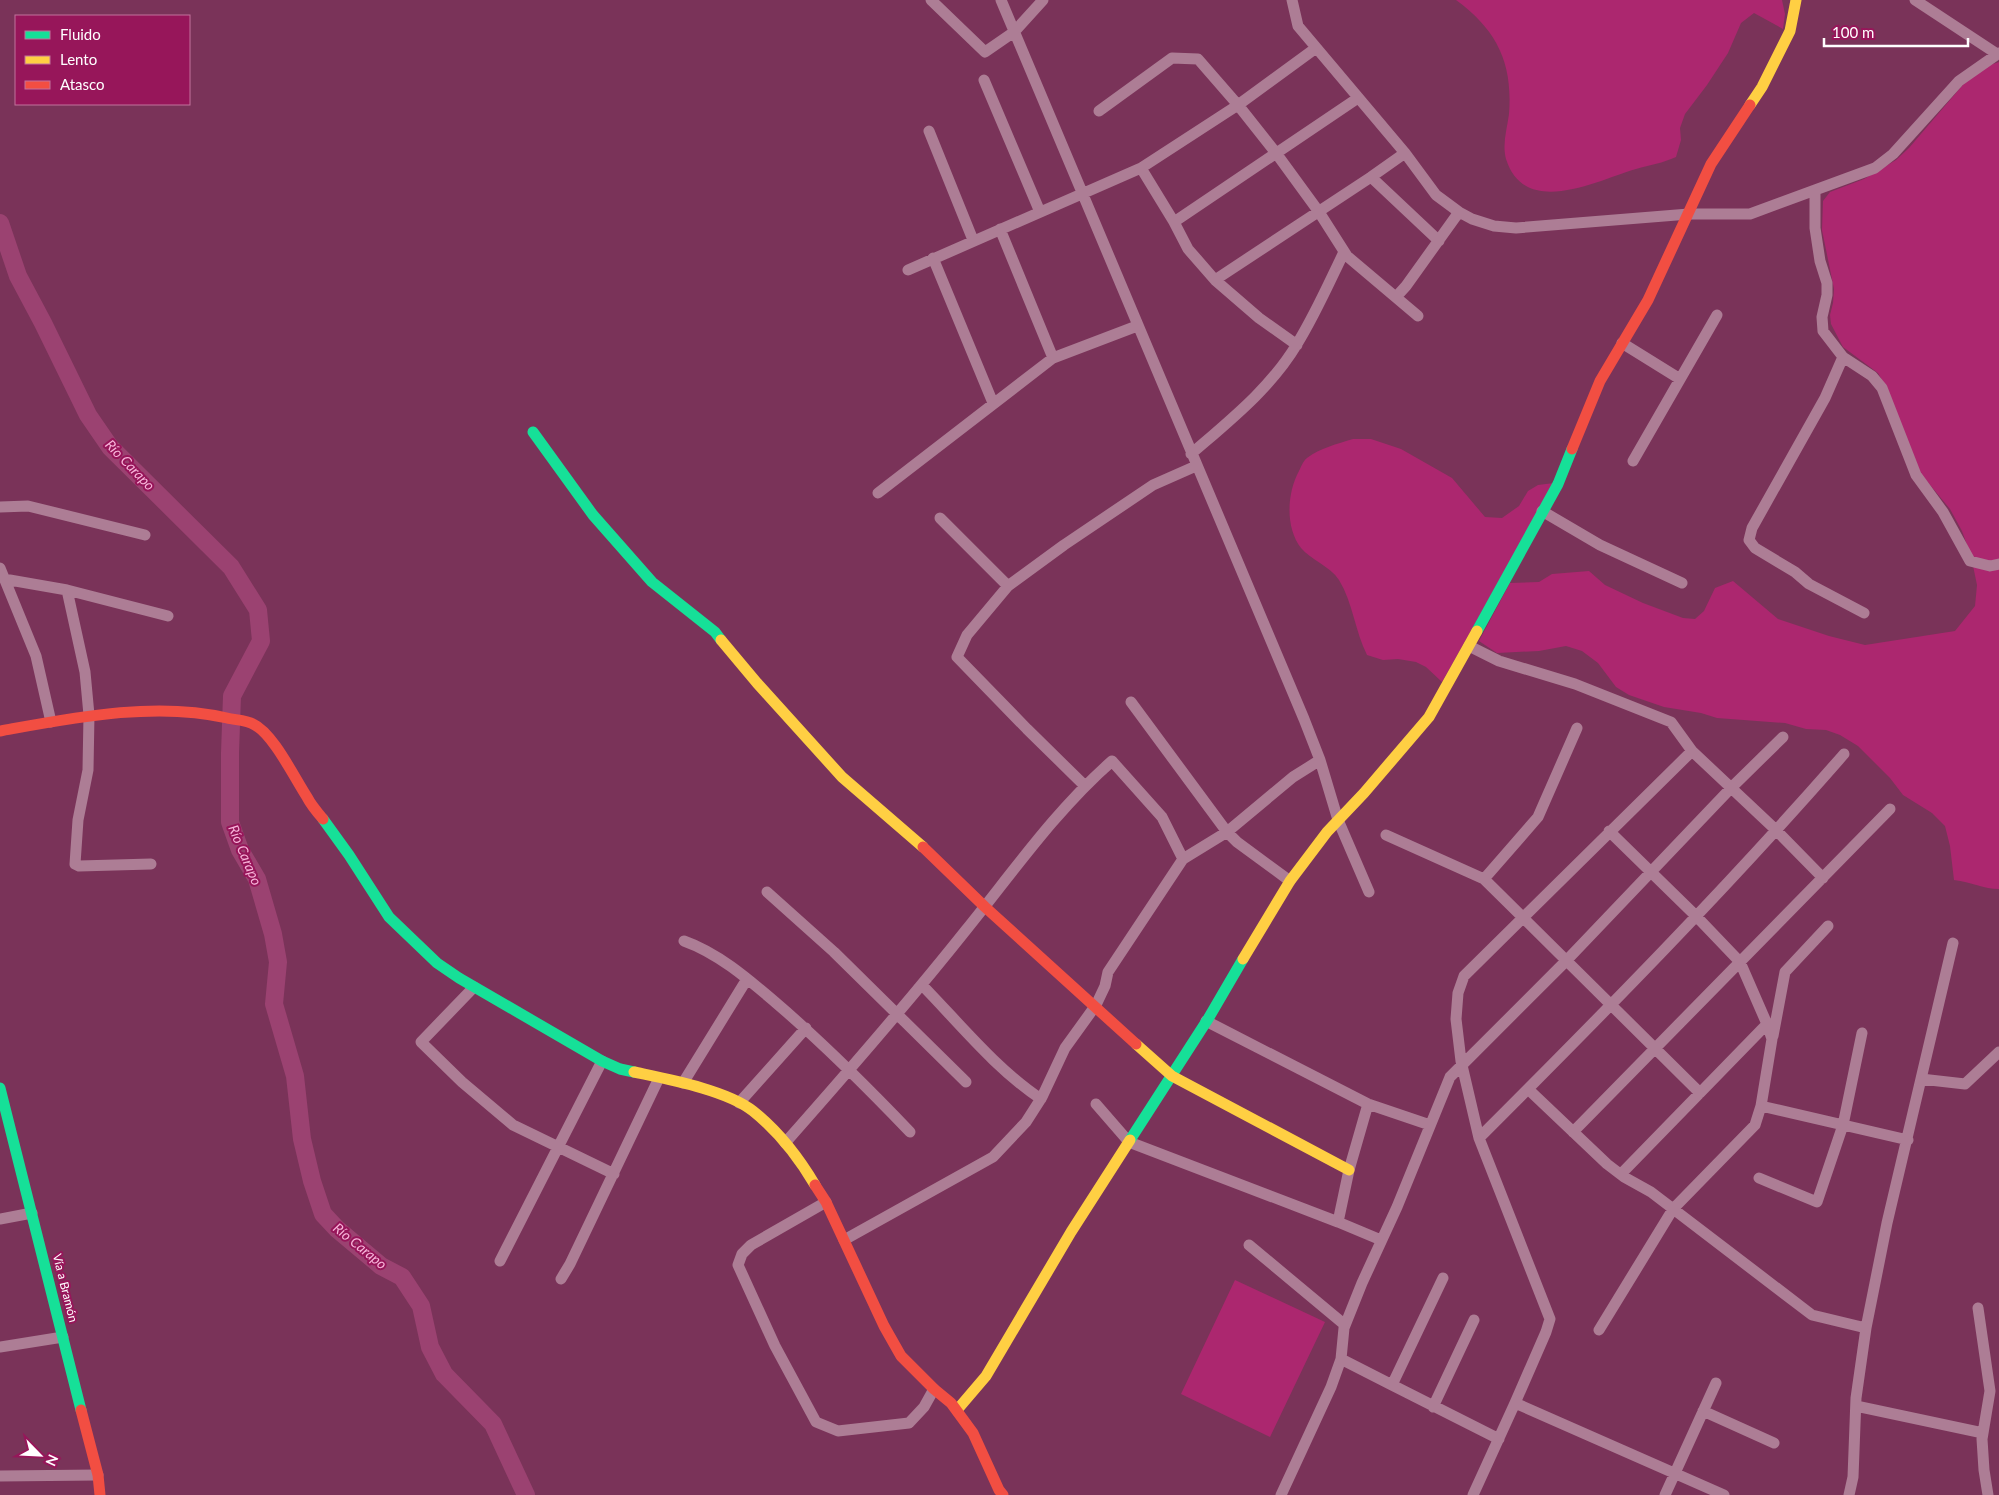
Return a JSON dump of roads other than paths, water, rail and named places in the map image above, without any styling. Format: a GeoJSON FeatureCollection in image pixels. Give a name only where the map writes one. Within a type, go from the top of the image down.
{"type":"FeatureCollection","features":[{"type":"Feature","properties":{"kind":"street"},"geometry":{"type":"LineString","coordinates":[[931,0],[986,52],[1014,32],[1043,0]]}},
{"type":"Feature","properties":{"kind":"street"},"geometry":{"type":"LineString","coordinates":[[1001,0],[1320,760],[1338,820],[1369,892]]}},
{"type":"Feature","properties":{"kind":"street"},"geometry":{"type":"LineString","coordinates":[[1292,0],[1298,26],[1404,153],[1436,195],[1472,219],[1494,226],[1516,228],[1689,214],[1750,214],[1875,168],[1893,154],[1959,81],[1998,54],[1915,0]]}},
{"type":"Feature","properties":{"kind":"street"},"geometry":{"type":"LineString","coordinates":[[957,1410],[986,1376],[1071,1232],[1172,1076],[1290,881],[1327,832],[1364,793],[1428,717],[1558,484],[1600,382],[1648,300],[1711,164],[1762,87],[1790,31],[1796,0]]}},
{"type":"Feature","properties":{"kind":"street"},"geometry":{"type":"LineString","coordinates":[[908,270],[1141,168],[1238,105],[1316,48]]}},
{"type":"Feature","properties":{"kind":"street"},"geometry":{"type":"LineString","coordinates":[[1099,111],[1172,58],[1198,59],[1276,153],[1319,212],[1344,252],[1418,316]]}},
{"type":"Feature","properties":{"kind":"street"},"geometry":{"type":"LineString","coordinates":[[984,80],[1040,212]]}},
{"type":"Feature","properties":{"kind":"street"},"geometry":{"type":"LineString","coordinates":[[1174,222],[1358,98]]}},
{"type":"Feature","properties":{"kind":"street"},"geometry":{"type":"LineString","coordinates":[[929,131],[973,240]]}},
{"type":"Feature","properties":{"kind":"street"},"geometry":{"type":"LineString","coordinates":[[1216,280],[1372,178],[1404,153]]}},
{"type":"Feature","properties":{"kind":"street"},"geometry":{"type":"LineString","coordinates":[[1141,168],[1188,249],[1216,280],[1259,318],[1297,345]]}},
{"type":"Feature","properties":{"kind":"street"},"geometry":{"type":"LineString","coordinates":[[1372,178],[1439,241]]}},
{"type":"Feature","properties":{"kind":"street"},"geometry":{"type":"LineString","coordinates":[[1815,190],[1815,228],[1820,261],[1827,283],[1827,295],[1822,317],[1823,331],[1843,357],[1872,376],[1882,388],[1916,475],[1944,512],[1970,561],[1990,566],[1999,564]]}},
{"type":"Feature","properties":{"kind":"street"},"geometry":{"type":"LineString","coordinates":[[1396,297],[1459,212]]}},
{"type":"Feature","properties":{"kind":"street"},"geometry":{"type":"LineString","coordinates":[[1000,229],[1053,358]]}},
{"type":"Feature","properties":{"kind":"street"},"geometry":{"type":"LineString","coordinates":[[1191,454],[1249,404],[1297,345],[1344,252]]}},
{"type":"Feature","properties":{"kind":"street"},"geometry":{"type":"LineString","coordinates":[[934,258],[993,403]]}},
{"type":"Feature","properties":{"kind":"street"},"geometry":{"type":"LineString","coordinates":[[1634,461],[1717,315]]}},
{"type":"Feature","properties":{"kind":"street"},"geometry":{"type":"LineString","coordinates":[[878,493],[1053,358],[1137,326]]}},
{"type":"Feature","properties":{"kind":"street"},"geometry":{"type":"LineString","coordinates":[[1622,343],[1680,379]]}},
{"type":"Feature","properties":{"kind":"street"},"geometry":{"type":"LineString","coordinates":[[1843,357],[1825,398],[1752,528],[1749,540],[1755,548],[1794,572],[1809,584],[1864,613]]}},
{"type":"Feature","properties":{"kind":"street"},"geometry":{"type":"LineString","coordinates":[[533,432],[594,515],[652,582],[715,632],[757,683],[842,777],[923,847],[1172,1076],[1349,1170]]}},
{"type":"Feature","properties":{"kind":"street"},"geometry":{"type":"LineString","coordinates":[[1084,785],[957,657],[967,635],[1008,586],[1064,545],[1153,485],[1196,466]]}},
{"type":"Feature","properties":{"kind":"street"},"geometry":{"type":"LineString","coordinates":[[0,507],[28,506],[145,535]]}},
{"type":"Feature","properties":{"kind":"street"},"geometry":{"type":"LineString","coordinates":[[1542,511],[1600,545],[1682,582]]}},
{"type":"Feature","properties":{"kind":"street"},"geometry":{"type":"LineString","coordinates":[[940,518],[1008,586]]}},
{"type":"Feature","properties":{"kind":"street"},"geometry":{"type":"LineString","coordinates":[[2,574],[168,616]]}},
{"type":"Feature","properties":{"kind":"street"},"geometry":{"type":"LineString","coordinates":[[2,574],[36,656],[51,722]]}},
{"type":"Feature","properties":{"kind":"street"},"geometry":{"type":"LineString","coordinates":[[67,590],[85,672],[89,715],[88,770],[79,810],[75,864],[80,866],[151,864]]}},
{"type":"Feature","properties":{"kind":"street"},"geometry":{"type":"LineString","coordinates":[[1469,646],[1499,661],[1575,684],[1671,722],[1692,751],[1777,831],[1823,878]]}},
{"type":"Feature","properties":{"kind":"street"},"geometry":{"type":"LineString","coordinates":[[1131,702],[1227,832],[1237,842],[1290,881]]}},
{"type":"Feature","properties":{"kind":"street"},"geometry":{"type":"LineString","coordinates":[[0,732],[89,715],[183,711],[210,714],[254,724],[270,740],[285,760],[306,798],[349,855],[389,917],[437,963],[474,987],[602,1061],[620,1069],[683,1083],[739,1102],[753,1111],[802,1162],[826,1202],[884,1326],[901,1356],[957,1410],[973,1433],[1000,1493]]}},
{"type":"Feature","properties":{"kind":"street"},"geometry":{"type":"LineString","coordinates":[[1484,880],[1538,817],[1577,728]]}},
{"type":"Feature","properties":{"kind":"street"},"geometry":{"type":"LineString","coordinates":[[1281,1495],[1321,1409],[1341,1359],[1346,1325],[1362,1283],[1450,1077],[1566,961],[1731,788],[1783,737]]}},
{"type":"Feature","properties":{"kind":"street"},"geometry":{"type":"LineString","coordinates":[[1473,1495],[1516,1403],[1550,1319],[1479,1138],[1462,1066],[1456,1019],[1458,993],[1464,976],[1692,751]]}},
{"type":"Feature","properties":{"kind":"street"},"geometry":{"type":"LineString","coordinates":[[1479,1138],[1611,1006],[1777,831],[1844,754]]}},
{"type":"Feature","properties":{"kind":"street"},"geometry":{"type":"LineString","coordinates":[[844,1240],[950,1183],[993,1157],[1026,1122],[1041,1099],[1066,1048],[1096,1005],[1105,986],[1108,972],[1183,859],[1227,832],[1293,777],[1320,760]]}},
{"type":"Feature","properties":{"kind":"street"},"geometry":{"type":"LineString","coordinates":[[784,1143],[851,1070],[898,1014],[1029,850],[1084,785],[1112,761],[1162,817],[1183,859]]}},
{"type":"Feature","properties":{"kind":"street"},"geometry":{"type":"LineString","coordinates":[[1573,1132],[1890,809]]}},
{"type":"Feature","properties":{"kind":"street"},"geometry":{"type":"LineString","coordinates":[[1609,831],[1740,962],[1768,1024],[1772,1039]]}},
{"type":"Feature","properties":{"kind":"street"},"geometry":{"type":"LineString","coordinates":[[1386,835],[1484,880],[1700,1094]]}},
{"type":"Feature","properties":{"kind":"street"},"geometry":{"type":"LineString","coordinates":[[767,892],[834,952],[966,1082]]}},
{"type":"Feature","properties":{"kind":"street"},"geometry":{"type":"LineString","coordinates":[[1599,1330],[1674,1209],[1755,1126],[1761,1106],[1785,972],[1828,926]]}},
{"type":"Feature","properties":{"kind":"street"},"geometry":{"type":"LineString","coordinates":[[684,941],[697,946],[747,979],[806,1028],[851,1070],[910,1132]]}},
{"type":"Feature","properties":{"kind":"street"},"geometry":{"type":"LineString","coordinates":[[1849,1495],[1853,1477],[1856,1406],[1866,1328],[1887,1223],[1953,943]]}},
{"type":"Feature","properties":{"kind":"street"},"geometry":{"type":"LineString","coordinates":[[683,1083],[747,979]]}},
{"type":"Feature","properties":{"kind":"street"},"geometry":{"type":"LineString","coordinates":[[922,985],[997,1062],[1026,1089],[1041,1099]]}},
{"type":"Feature","properties":{"kind":"street"},"geometry":{"type":"LineString","coordinates":[[474,987],[421,1042],[462,1082],[512,1125],[614,1174]]}},
{"type":"Feature","properties":{"kind":"street"},"geometry":{"type":"LineString","coordinates":[[1206,1021],[1368,1104],[1430,1125]]}},
{"type":"Feature","properties":{"kind":"street"},"geometry":{"type":"LineString","coordinates":[[1621,1174],[1768,1024]]}},
{"type":"Feature","properties":{"kind":"street"},"geometry":{"type":"LineString","coordinates":[[739,1102],[806,1028]]}},
{"type":"Feature","properties":{"kind":"street"},"geometry":{"type":"LineString","coordinates":[[1759,1178],[1817,1202],[1843,1125],[1862,1033]]}},
{"type":"Feature","properties":{"kind":"street"},"geometry":{"type":"LineString","coordinates":[[1921,1079],[1964,1084],[1999,1052]]}},
{"type":"Feature","properties":{"kind":"street"},"geometry":{"type":"LineString","coordinates":[[500,1261],[602,1061]]}},
{"type":"Feature","properties":{"kind":"street"},"geometry":{"type":"LineString","coordinates":[[561,1279],[614,1174],[659,1078]]}},
{"type":"Feature","properties":{"kind":"street"},"geometry":{"type":"LineString","coordinates":[[1528,1089],[1607,1164],[1651,1192],[1812,1315],[1866,1328]]}},
{"type":"Feature","properties":{"kind":"street","name":"Vía a Bramón"},"geometry":{"type":"LineString","coordinates":[[1,1093],[98,1475],[100,1495]]}},
{"type":"Feature","properties":{"kind":"street"},"geometry":{"type":"LineString","coordinates":[[1096,1104],[1129,1142],[1382,1240]]}},
{"type":"Feature","properties":{"kind":"street"},"geometry":{"type":"LineString","coordinates":[[1338,1222],[1349,1170],[1368,1104]]}},
{"type":"Feature","properties":{"kind":"street"},"geometry":{"type":"LineString","coordinates":[[1761,1106],[1908,1140]]}},
{"type":"Feature","properties":{"kind":"street"},"geometry":{"type":"LineString","coordinates":[[826,1202],[751,1245],[742,1254],[738,1265],[775,1346],[816,1422],[838,1431],[909,1423],[924,1407],[934,1389]]}},
{"type":"Feature","properties":{"kind":"street"},"geometry":{"type":"LineString","coordinates":[[0,1219],[32,1213]]}},
{"type":"Feature","properties":{"kind":"street"},"geometry":{"type":"LineString","coordinates":[[1249,1245],[1346,1325]]}},
{"type":"Feature","properties":{"kind":"street"},"geometry":{"type":"LineString","coordinates":[[1392,1385],[1443,1278]]}},
{"type":"Feature","properties":{"kind":"street"},"geometry":{"type":"LineString","coordinates":[[1978,1308],[1990,1391],[1983,1433],[1984,1470],[1988,1495]]}},
{"type":"Feature","properties":{"kind":"street"},"geometry":{"type":"LineString","coordinates":[[1433,1407],[1474,1320]]}},
{"type":"Feature","properties":{"kind":"street"},"geometry":{"type":"LineString","coordinates":[[0,1347],[63,1337]]}},
{"type":"Feature","properties":{"kind":"street"},"geometry":{"type":"LineString","coordinates":[[1341,1359],[1499,1439]]}},
{"type":"Feature","properties":{"kind":"street"},"geometry":{"type":"LineString","coordinates":[[1665,1495],[1716,1383]]}},
{"type":"Feature","properties":{"kind":"street"},"geometry":{"type":"LineString","coordinates":[[1516,1403],[1724,1495]]}},
{"type":"Feature","properties":{"kind":"street"},"geometry":{"type":"LineString","coordinates":[[1856,1406],[1983,1433]]}},
{"type":"Feature","properties":{"kind":"street"},"geometry":{"type":"LineString","coordinates":[[1703,1410],[1774,1443]]}},
{"type":"Feature","properties":{"kind":"street"},"geometry":{"type":"LineString","coordinates":[[0,1476],[98,1475]]}},
{"type":"Feature","properties":{"kind":"waterway","name":"Río Carapo"},"geometry":{"type":"LineString","coordinates":[[0,223],[18,276],[88,415],[110,447],[231,567],[258,610],[261,641],[232,696],[230,822],[240,850],[257,879],[273,934],[278,962],[274,1004],[295,1076],[302,1139],[312,1181],[323,1214],[337,1229],[381,1266],[402,1277],[421,1306],[430,1347],[444,1374],[493,1424],[526,1495]]}}]}
